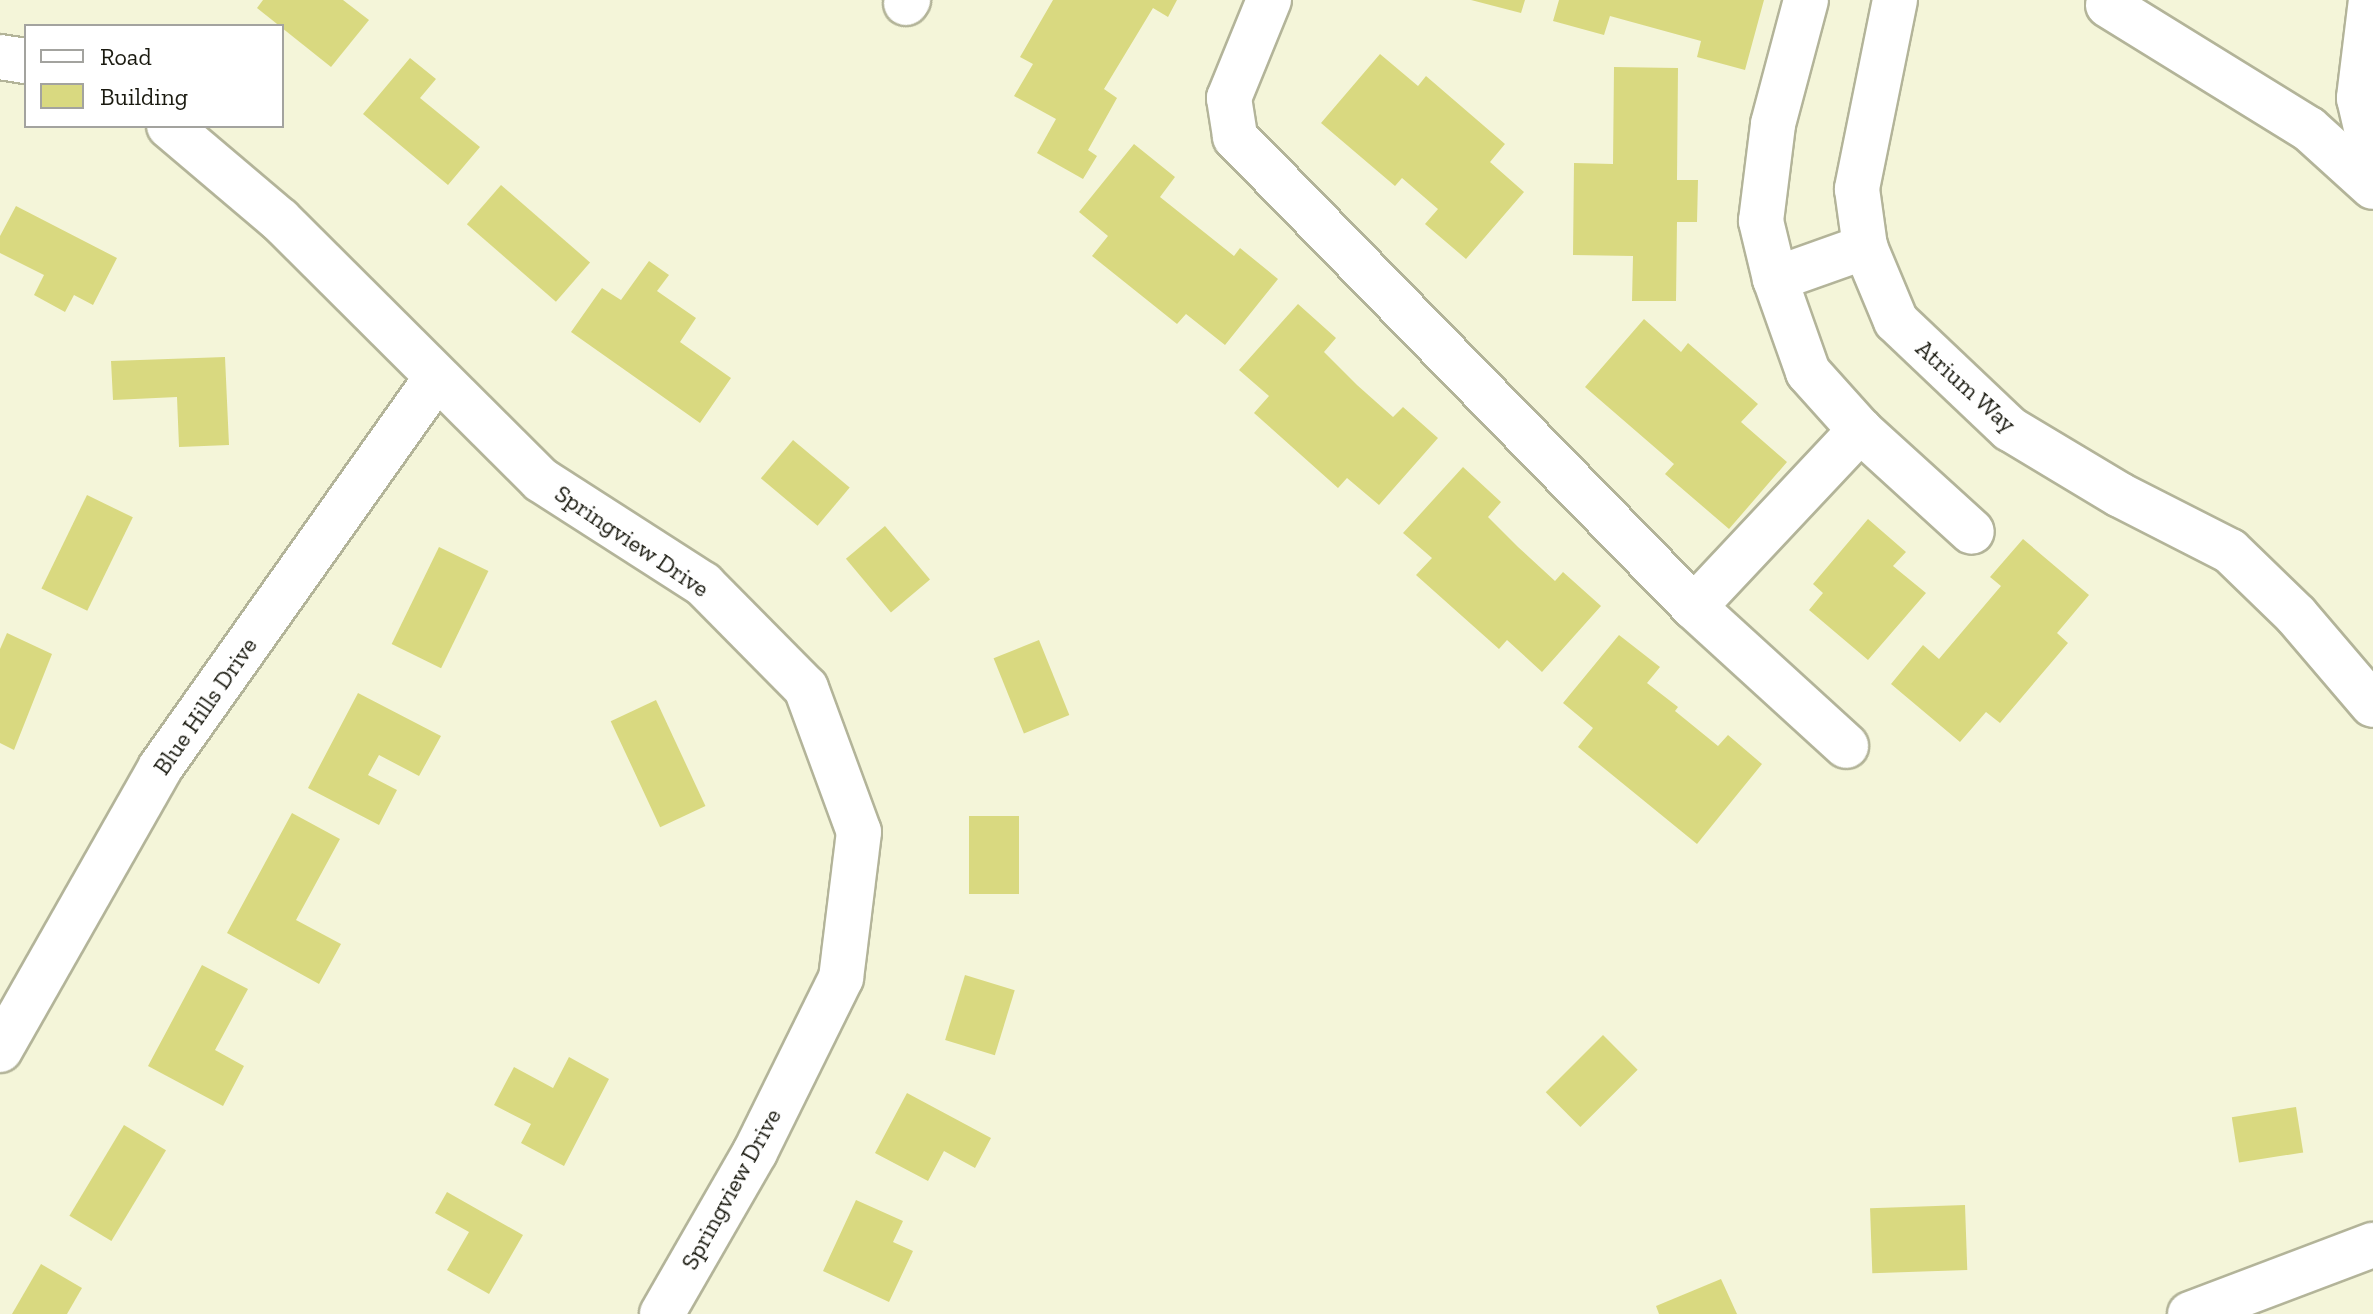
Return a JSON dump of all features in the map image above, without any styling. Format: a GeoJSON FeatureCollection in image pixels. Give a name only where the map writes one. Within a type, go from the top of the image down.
{"type":"FeatureCollection","features":[{"type":"Feature","properties":{"kind":"street"},"geometry":{"type":"LineString","coordinates":[[1269,0],[1229,98],[1235,137],[1694,607],[1846,746]]}},
{"type":"Feature","properties":{"kind":"street"},"geometry":{"type":"LineString","coordinates":[[1806,0],[1773,124],[1761,221],[1775,279],[1808,372],[1860,430],[1972,532]]}},
{"type":"Feature","properties":{"kind":"street","name":"Atrium Way"},"geometry":{"type":"LineString","coordinates":[[1895,0],[1857,189],[1865,247],[1896,321],[2010,429],[2120,495],[2230,551],[2296,615],[2373,705]]}},
{"type":"Feature","properties":{"kind":"street"},"geometry":{"type":"LineString","coordinates":[[2371,0],[2367,71],[2359,98],[2373,158]]}},
{"type":"Feature","properties":{"kind":"street"},"geometry":{"type":"LineString","coordinates":[[2108,5],[2309,129],[2373,187]]}},
{"type":"Feature","properties":{"kind":"street"},"geometry":{"type":"LineString","coordinates":[[0,57],[24,61]]}},
{"type":"Feature","properties":{"kind":"street","name":"Springview Drive"},"geometry":{"type":"LineString","coordinates":[[171,128],[280,220],[435,379],[541,480],[703,584],[806,688],[859,832],[841,978],[755,1152],[662,1314]]}},
{"type":"Feature","properties":{"kind":"street"},"geometry":{"type":"LineString","coordinates":[[1775,279],[1865,247]]}},
{"type":"Feature","properties":{"kind":"street","name":"Blue Hills Drive"},"geometry":{"type":"LineString","coordinates":[[0,1050],[160,768],[435,379]]}},
{"type":"Feature","properties":{"kind":"street"},"geometry":{"type":"LineString","coordinates":[[1694,607],[1860,430]]}},
{"type":"Feature","properties":{"kind":"street"},"geometry":{"type":"LineString","coordinates":[[2190,1314],[2241,1306],[2373,1245]]}},
{"type":"Feature","properties":{"kind":"building"},"geometry":{"type":"Polygon","coordinates":[[[263,0],[343,0],[369,20],[331,67],[284,30],[284,24],[277,24],[257,8],[263,0]]]}},
{"type":"Feature","properties":{"kind":"building"},"geometry":{"type":"Polygon","coordinates":[[[1053,0],[1177,0],[1168,17],[1153,8],[1104,89],[1117,98],[1088,150],[1097,156],[1083,179],[1037,153],[1056,119],[1014,96],[1033,64],[1020,57],[1053,0]]]}},
{"type":"Feature","properties":{"kind":"building"},"geometry":{"type":"Polygon","coordinates":[[[1471,0],[1525,0],[1521,13],[1471,0]]]}},
{"type":"Feature","properties":{"kind":"building"},"geometry":{"type":"Polygon","coordinates":[[[1559,0],[1764,0],[1745,70],[1697,57],[1701,41],[1610,16],[1604,35],[1553,21],[1559,0]]]}},
{"type":"Feature","properties":{"kind":"building"},"geometry":{"type":"Polygon","coordinates":[[[1380,54],[1418,86],[1426,76],[1505,144],[1490,162],[1524,192],[1466,259],[1425,224],[1438,209],[1402,178],[1395,186],[1321,123],[1380,54]]]}},
{"type":"Feature","properties":{"kind":"building"},"geometry":{"type":"Polygon","coordinates":[[[410,58],[436,79],[420,98],[480,147],[448,185],[363,114],[410,58]]]}},
{"type":"Feature","properties":{"kind":"building"},"geometry":{"type":"Polygon","coordinates":[[[1614,67],[1678,68],[1677,180],[1698,180],[1697,222],[1677,222],[1676,301],[1632,301],[1633,256],[1573,255],[1574,163],[1613,164],[1614,67]]]}},
{"type":"Feature","properties":{"kind":"building"},"geometry":{"type":"Polygon","coordinates":[[[1134,144],[1175,177],[1160,197],[1234,256],[1240,248],[1278,279],[1225,345],[1186,314],[1177,324],[1092,256],[1108,236],[1079,212],[1134,144]]]}},
{"type":"Feature","properties":{"kind":"building"},"geometry":{"type":"Polygon","coordinates":[[[501,185],[590,262],[556,302],[467,224],[501,185]]]}},
{"type":"Feature","properties":{"kind":"building"},"geometry":{"type":"Polygon","coordinates":[[[16,206],[117,258],[93,305],[74,295],[65,312],[34,295],[44,275],[0,253],[0,236],[16,206]]]}},
{"type":"Feature","properties":{"kind":"building"},"geometry":{"type":"Polygon","coordinates":[[[649,261],[669,275],[657,291],[696,318],[680,342],[731,378],[700,423],[571,332],[602,288],[621,300],[649,261]]]}},
{"type":"Feature","properties":{"kind":"building"},"geometry":{"type":"Polygon","coordinates":[[[1298,304],[1336,338],[1324,352],[1357,385],[1393,417],[1403,407],[1438,438],[1379,505],[1347,478],[1338,488],[1254,413],[1269,396],[1239,370],[1298,304]]]}},
{"type":"Feature","properties":{"kind":"building"},"geometry":{"type":"Polygon","coordinates":[[[1644,319],[1681,352],[1688,343],[1758,404],[1741,422],[1787,462],[1729,529],[1665,474],[1674,464],[1585,387],[1644,319]]]}},
{"type":"Feature","properties":{"kind":"building"},"geometry":{"type":"Polygon","coordinates":[[[225,357],[229,445],[179,447],[177,397],[113,400],[111,361],[225,357]]]}},
{"type":"Feature","properties":{"kind":"building"},"geometry":{"type":"Polygon","coordinates":[[[793,440],[850,488],[818,526],[761,478],[793,440]]]}},
{"type":"Feature","properties":{"kind":"building"},"geometry":{"type":"Polygon","coordinates":[[[1463,467],[1501,502],[1488,517],[1555,581],[1563,572],[1601,606],[1542,672],[1507,640],[1499,649],[1416,575],[1432,558],[1403,533],[1463,467]]]}},
{"type":"Feature","properties":{"kind":"building"},"geometry":{"type":"Polygon","coordinates":[[[87,495],[133,517],[87,611],[41,588],[87,495]]]}},
{"type":"Feature","properties":{"kind":"building"},"geometry":{"type":"Polygon","coordinates":[[[1868,519],[1906,552],[1893,566],[1926,593],[1868,660],[1809,610],[1823,593],[1813,584],[1868,519]]]}},
{"type":"Feature","properties":{"kind":"building"},"geometry":{"type":"Polygon","coordinates":[[[885,526],[930,580],[891,612],[846,559],[885,526]]]}},
{"type":"Feature","properties":{"kind":"building"},"geometry":{"type":"Polygon","coordinates":[[[2023,539],[2089,595],[2057,633],[2068,643],[2000,723],[1986,712],[1960,742],[1891,684],[1923,645],[1939,659],[2001,586],[1990,577],[2023,539]]]}},
{"type":"Feature","properties":{"kind":"building"},"geometry":{"type":"Polygon","coordinates":[[[439,547],[488,571],[441,668],[392,644],[439,547]]]}},
{"type":"Feature","properties":{"kind":"building"},"geometry":{"type":"Polygon","coordinates":[[[7,633],[52,654],[14,750],[0,743],[0,649],[7,633]]]}},
{"type":"Feature","properties":{"kind":"building"},"geometry":{"type":"Polygon","coordinates":[[[1619,635],[1660,667],[1647,683],[1678,707],[1675,711],[1718,746],[1728,735],[1762,764],[1697,844],[1578,747],[1593,728],[1563,703],[1619,635]]]}},
{"type":"Feature","properties":{"kind":"building"},"geometry":{"type":"Polygon","coordinates":[[[1039,640],[1069,715],[1024,733],[994,658],[1039,640]]]}},
{"type":"Feature","properties":{"kind":"building"},"geometry":{"type":"Polygon","coordinates":[[[358,693],[441,736],[419,776],[379,755],[368,775],[397,790],[379,825],[308,788],[358,693]]]}},
{"type":"Feature","properties":{"kind":"building"},"geometry":{"type":"Polygon","coordinates":[[[656,700],[705,806],[660,827],[611,721],[656,700]]]}},
{"type":"Feature","properties":{"kind":"building"},"geometry":{"type":"Polygon","coordinates":[[[292,813],[340,839],[296,920],[341,944],[319,984],[227,933],[292,813]]]}},
{"type":"Feature","properties":{"kind":"building"},"geometry":{"type":"Polygon","coordinates":[[[969,816],[1019,816],[1019,894],[969,894],[969,816]]]}},
{"type":"Feature","properties":{"kind":"building"},"geometry":{"type":"Polygon","coordinates":[[[202,965],[248,989],[215,1050],[244,1066],[223,1106],[148,1066],[202,965]]]}},
{"type":"Feature","properties":{"kind":"building"},"geometry":{"type":"Polygon","coordinates":[[[965,975],[1015,990],[995,1055],[945,1040],[965,975]]]}},
{"type":"Feature","properties":{"kind":"building"},"geometry":{"type":"Polygon","coordinates":[[[1603,1035],[1638,1070],[1580,1127],[1546,1092],[1603,1035]]]}},
{"type":"Feature","properties":{"kind":"building"},"geometry":{"type":"Polygon","coordinates":[[[569,1057],[609,1079],[564,1166],[521,1143],[531,1124],[494,1105],[514,1067],[553,1088],[569,1057]]]}},
{"type":"Feature","properties":{"kind":"building"},"geometry":{"type":"Polygon","coordinates":[[[907,1093],[991,1138],[975,1168],[944,1151],[928,1181],[875,1153],[907,1093]]]}},
{"type":"Feature","properties":{"kind":"building"},"geometry":{"type":"Polygon","coordinates":[[[2296,1107],[2303,1152],[2239,1163],[2232,1117],[2296,1107]]]}},
{"type":"Feature","properties":{"kind":"building"},"geometry":{"type":"Polygon","coordinates":[[[124,1125],[166,1150],[111,1241],[69,1216],[124,1125]]]}},
{"type":"Feature","properties":{"kind":"building"},"geometry":{"type":"Polygon","coordinates":[[[447,1192],[523,1235],[489,1294],[447,1270],[469,1232],[435,1213],[447,1192]]]}},
{"type":"Feature","properties":{"kind":"building"},"geometry":{"type":"Polygon","coordinates":[[[856,1200],[903,1221],[893,1242],[913,1251],[889,1302],[823,1271],[856,1200]]]}},
{"type":"Feature","properties":{"kind":"building"},"geometry":{"type":"Polygon","coordinates":[[[1965,1205],[1967,1270],[1872,1273],[1870,1208],[1965,1205]]]}},
{"type":"Feature","properties":{"kind":"building"},"geometry":{"type":"Polygon","coordinates":[[[41,1264],[82,1288],[67,1314],[12,1314],[41,1264]]]}},
{"type":"Feature","properties":{"kind":"building"},"geometry":{"type":"Polygon","coordinates":[[[1721,1279],[1737,1314],[1659,1314],[1656,1306],[1721,1279]]]}}]}
